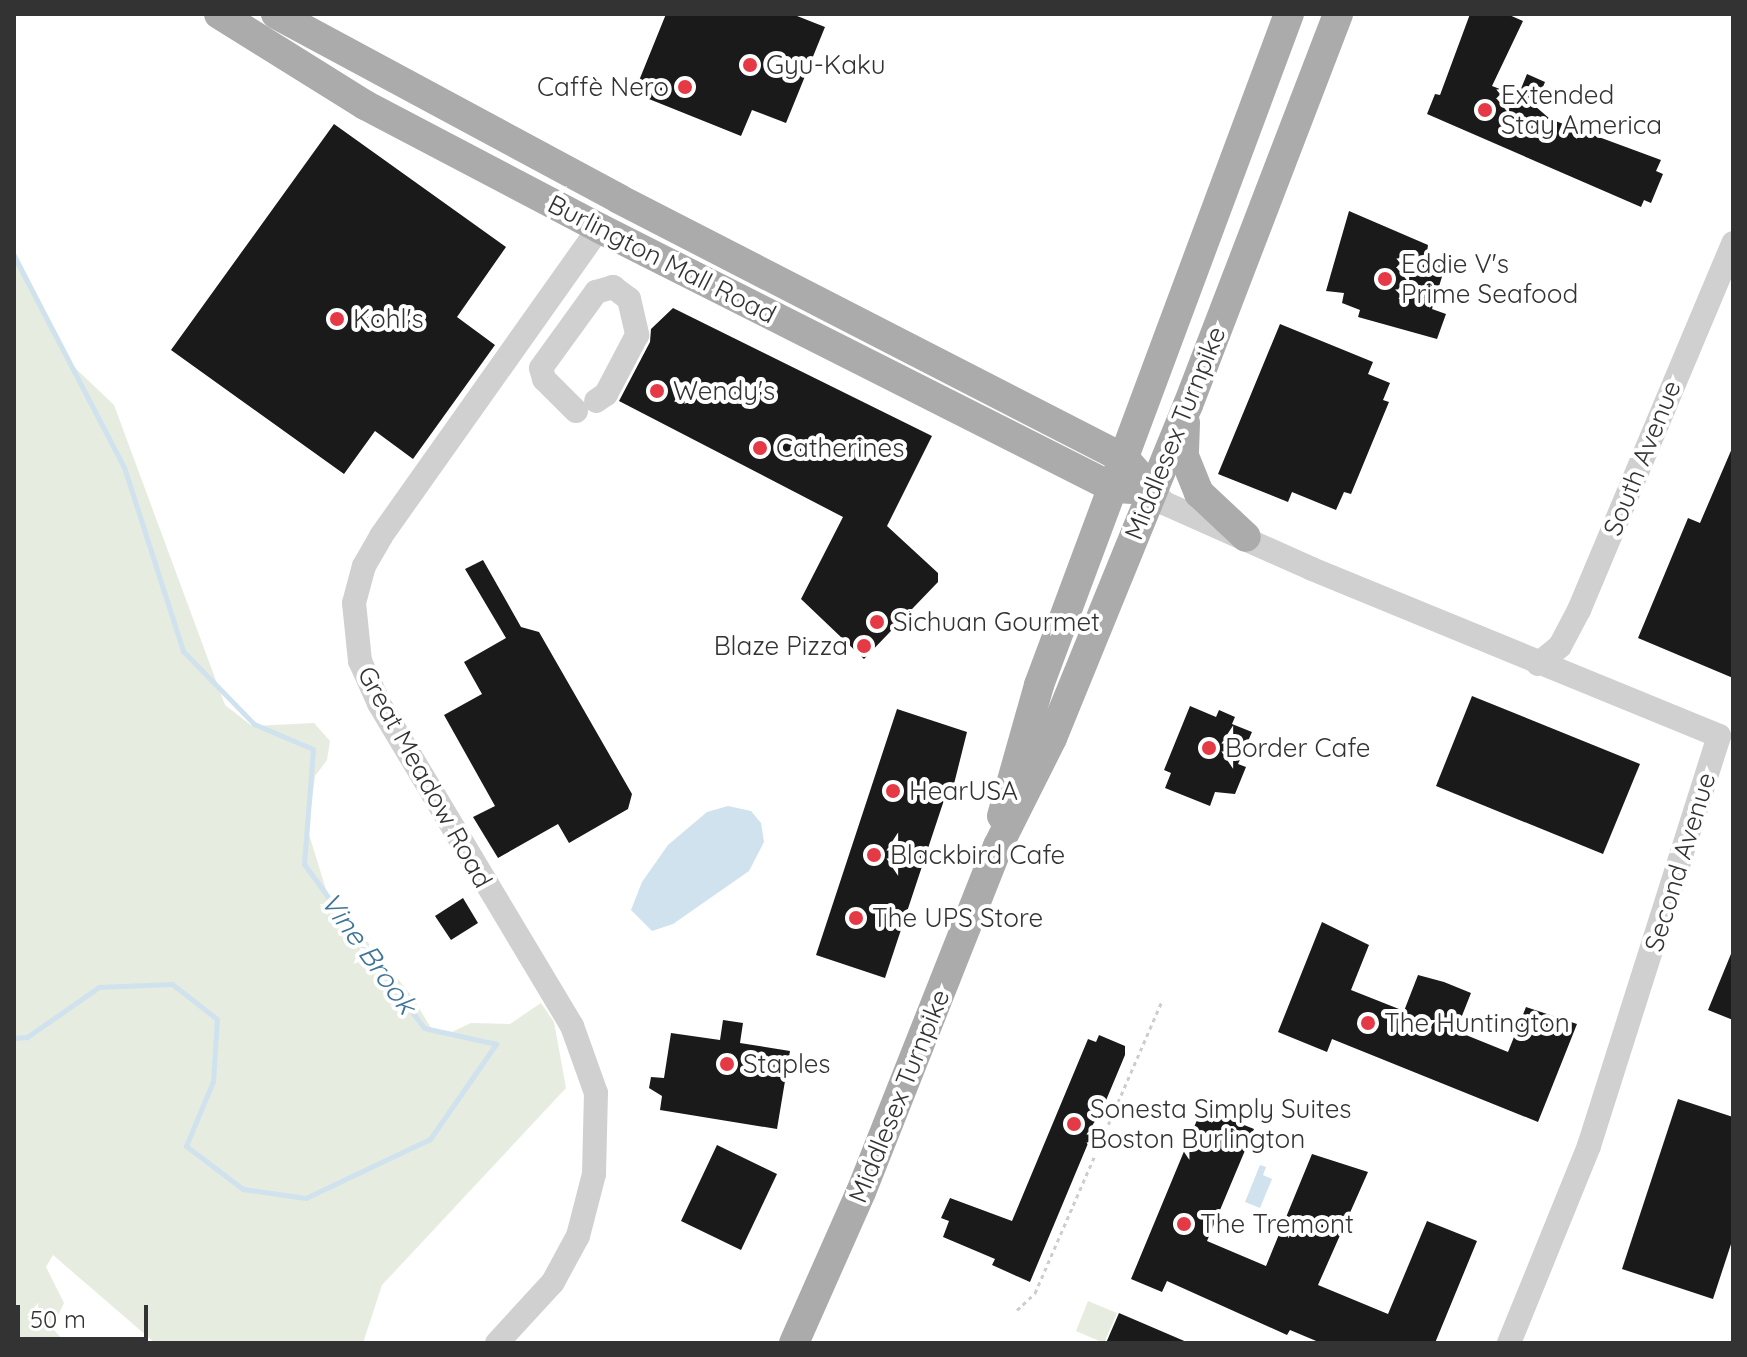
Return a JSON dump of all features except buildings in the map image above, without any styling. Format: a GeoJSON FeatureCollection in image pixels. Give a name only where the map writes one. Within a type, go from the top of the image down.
{"type":"FeatureCollection","features":[{"type":"Feature","properties":{"kind":"main road","name":"Burlington Mall Road"},"geometry":{"type":"LineString","coordinates":[[219,14],[365,105],[599,228],[1114,488]]}},
{"type":"Feature","properties":{"kind":"main road","name":"Burlington Mall Road"},"geometry":{"type":"LineString","coordinates":[[276,14],[619,199],[1125,459]]}},
{"type":"Feature","properties":{"kind":"main road","name":"Middlesex Turnpike"},"geometry":{"type":"LineString","coordinates":[[998,846],[1022,734],[1289,14]]}},
{"type":"Feature","properties":{"kind":"main road","name":"Middlesex Turnpike"},"geometry":{"type":"LineString","coordinates":[[794,1343],[861,1192],[998,846],[1052,738],[1188,405],[1338,14]]}},
{"type":"Feature","properties":{"kind":"main road"},"geometry":{"type":"LineString","coordinates":[[599,228],[619,199]]}},
{"type":"Feature","properties":{"kind":"main road"},"geometry":{"type":"LineString","coordinates":[[1188,405],[1183,432],[1189,475],[1199,493],[1246,537]]}},
{"type":"Feature","properties":{"kind":"main road"},"geometry":{"type":"LineString","coordinates":[[1125,459],[1152,490]]}},
{"type":"Feature","properties":{"kind":"main road"},"geometry":{"type":"LineString","coordinates":[[1114,488],[1152,490]]}},
{"type":"Feature","properties":{"kind":"street","name":"Great Meadow Road"},"geometry":{"type":"LineString","coordinates":[[497,1343],[553,1282],[578,1236],[594,1174],[596,1093],[572,1026],[379,703],[360,661],[354,603],[364,566],[381,536],[599,228]]}},
{"type":"Feature","properties":{"kind":"street","name":"South Avenue"},"geometry":{"type":"LineString","coordinates":[[1538,664],[1560,646],[1579,610],[1733,243]]}},
{"type":"Feature","properties":{"kind":"street"},"geometry":{"type":"LineString","coordinates":[[613,287],[628,297],[637,335],[606,394],[586,406],[544,379],[541,368],[596,292],[613,287]]}},
{"type":"Feature","properties":{"kind":"street","name":"Second Avenue"},"geometry":{"type":"LineString","coordinates":[[1152,490],[1164,503],[1538,664],[1719,736],[1589,1146],[1509,1343]]}},
{"type":"Feature","properties":{"kind":"path"},"geometry":{"type":"LineString","coordinates":[[1017,1310],[1035,1293],[1162,1001]]}},
{"type":"Feature","properties":{"kind":"shaded area"},"geometry":{"type":"Polygon","coordinates":[[[14,249],[71,364],[114,405],[225,705],[252,726],[314,723],[330,741],[327,760],[315,776],[308,831],[327,893],[411,995],[431,1028],[452,1032],[471,1023],[510,1024],[541,1003],[554,1022],[566,1088],[382,1285],[363,1343],[155,1343],[53,1255],[46,1267],[64,1303],[52,1328],[66,1343],[14,1343],[14,249]]]}},
{"type":"Feature","properties":{"kind":"shaded area"},"geometry":{"type":"Polygon","coordinates":[[[1088,1301],[1117,1313],[1104,1343],[1076,1331],[1088,1301]]]}},
{"type":"Feature","properties":{"kind":"water"},"geometry":{"type":"Polygon","coordinates":[[[728,806],[751,811],[761,823],[764,842],[749,871],[673,924],[652,931],[631,910],[642,882],[668,845],[707,812],[728,806]]]}},
{"type":"Feature","properties":{"kind":"water"},"geometry":{"type":"Polygon","coordinates":[[[1260,1165],[1266,1167],[1263,1175],[1272,1179],[1260,1208],[1245,1202],[1260,1165]]]}},
{"type":"Feature","properties":{"kind":"waterway","name":"Vine Brook"},"geometry":{"type":"LineString","coordinates":[[14,256],[124,467],[183,651],[254,724],[313,749],[304,864],[424,1028],[496,1044],[430,1139],[306,1198],[243,1189],[186,1146],[213,1081],[217,1019],[172,984],[99,987],[27,1037],[14,1038]]}},
{"type":"Feature","properties":{"kind":"place","name":"Gyu-Kaku"},"geometry":{"type":"Point","coordinates":[750,65]}},
{"type":"Feature","properties":{"kind":"place","name":"Caffè Nero"},"geometry":{"type":"Point","coordinates":[685,87]}},
{"type":"Feature","properties":{"kind":"place","name":"Extended Stay America"},"geometry":{"type":"Point","coordinates":[1485,110]}},
{"type":"Feature","properties":{"kind":"place","name":"Eddie V's Prime Seafood"},"geometry":{"type":"Point","coordinates":[1385,279]}},
{"type":"Feature","properties":{"kind":"place","name":"Kohl's"},"geometry":{"type":"Point","coordinates":[337,319]}},
{"type":"Feature","properties":{"kind":"place","name":"Wendy's"},"geometry":{"type":"Point","coordinates":[657,391]}},
{"type":"Feature","properties":{"kind":"place","name":"Catherines"},"geometry":{"type":"Point","coordinates":[760,448]}},
{"type":"Feature","properties":{"kind":"place","name":"Sichuan Gourmet"},"geometry":{"type":"Point","coordinates":[877,622]}},
{"type":"Feature","properties":{"kind":"place","name":"Blaze Pizza"},"geometry":{"type":"Point","coordinates":[864,646]}},
{"type":"Feature","properties":{"kind":"place","name":"Border Cafe"},"geometry":{"type":"Point","coordinates":[1209,748]}},
{"type":"Feature","properties":{"kind":"place","name":"HearUSA"},"geometry":{"type":"Point","coordinates":[893,791]}},
{"type":"Feature","properties":{"kind":"place","name":"Blackbird Cafe"},"geometry":{"type":"Point","coordinates":[874,855]}},
{"type":"Feature","properties":{"kind":"place","name":"The UPS Store"},"geometry":{"type":"Point","coordinates":[856,918]}},
{"type":"Feature","properties":{"kind":"place","name":"The Huntington"},"geometry":{"type":"Point","coordinates":[1368,1023]}},
{"type":"Feature","properties":{"kind":"place","name":"Staples"},"geometry":{"type":"Point","coordinates":[727,1064]}},
{"type":"Feature","properties":{"kind":"place","name":"Sonesta Simply Suites Boston Burlington"},"geometry":{"type":"Point","coordinates":[1074,1124]}},
{"type":"Feature","properties":{"kind":"place","name":"The Tremont"},"geometry":{"type":"Point","coordinates":[1184,1224]}}]}
